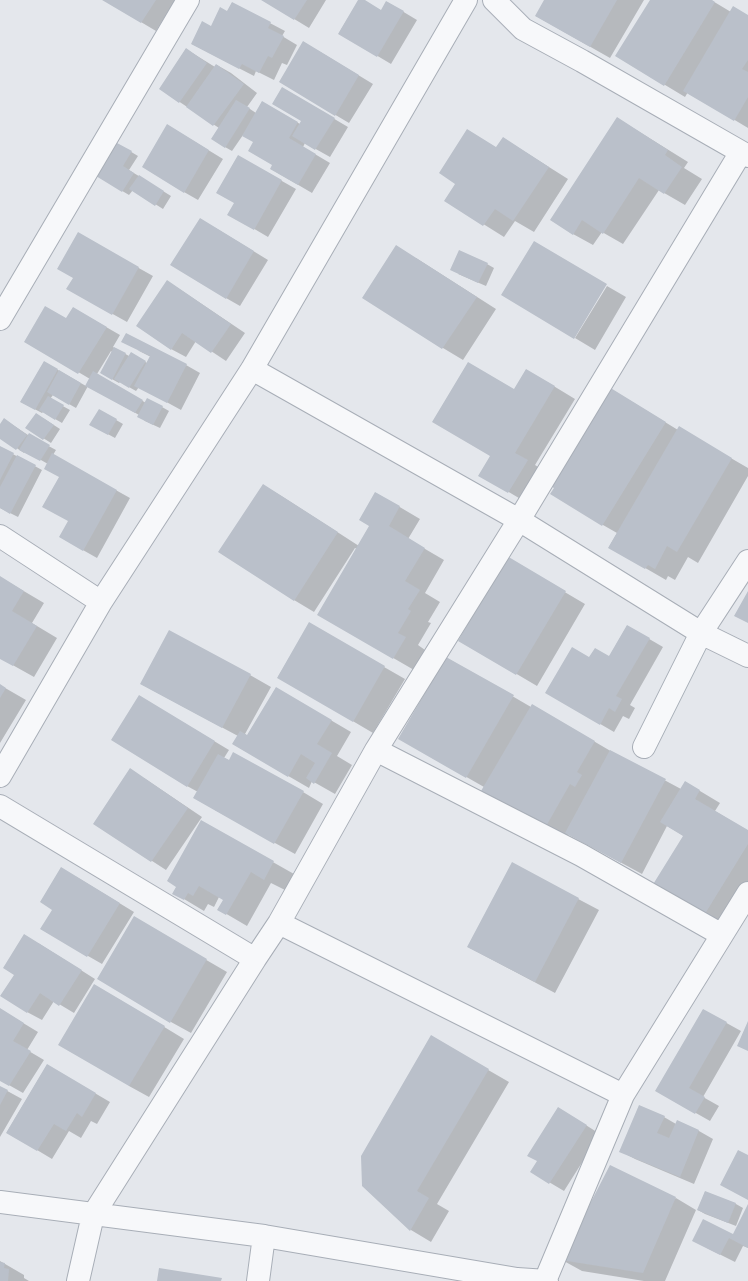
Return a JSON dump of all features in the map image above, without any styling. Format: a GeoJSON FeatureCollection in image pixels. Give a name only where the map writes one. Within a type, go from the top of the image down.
{"type":"FeatureCollection","features":[{"type":"Feature","properties":{"kind":"street"},"geometry":{"type":"LineString","coordinates":[[0,319],[188,0]]}},
{"type":"Feature","properties":{"kind":"street"},"geometry":{"type":"LineString","coordinates":[[0,776],[101,602],[252,369],[466,0]]}},
{"type":"Feature","properties":{"kind":"street"},"geometry":{"type":"LineString","coordinates":[[78,1281],[94,1215],[255,958],[279,923],[376,750],[744,154],[523,29],[494,0]]}},
{"type":"Feature","properties":{"kind":"street"},"geometry":{"type":"LineString","coordinates":[[252,369],[519,520],[701,633],[748,656]]}},
{"type":"Feature","properties":{"kind":"street"},"geometry":{"type":"LineString","coordinates":[[0,536],[101,602]]}},
{"type":"Feature","properties":{"kind":"street"},"geometry":{"type":"LineString","coordinates":[[644,747],[701,633],[748,561]]}},
{"type":"Feature","properties":{"kind":"street"},"geometry":{"type":"LineString","coordinates":[[376,750],[581,855],[722,935]]}},
{"type":"Feature","properties":{"kind":"street"},"geometry":{"type":"LineString","coordinates":[[0,806],[255,958]]}},
{"type":"Feature","properties":{"kind":"street"},"geometry":{"type":"LineString","coordinates":[[0,1202],[264,1236],[517,1280],[546,1281],[623,1095],[748,893]]}},
{"type":"Feature","properties":{"kind":"street"},"geometry":{"type":"LineString","coordinates":[[279,923],[623,1095]]}},
{"type":"Feature","properties":{"kind":"street"},"geometry":{"type":"LineString","coordinates":[[258,1281],[264,1236]]}},
{"type":"Feature","properties":{"kind":"building"},"geometry":{"type":"Polygon","coordinates":[[[102,0],[156,0],[141,23],[102,0]]]}},
{"type":"Feature","properties":{"kind":"building"},"geometry":{"type":"Polygon","coordinates":[[[261,0],[307,0],[294,20],[261,0]]]}},
{"type":"Feature","properties":{"kind":"building"},"geometry":{"type":"Polygon","coordinates":[[[358,0],[365,0],[381,10],[386,1],[404,11],[377,57],[338,34],[358,0]]]}},
{"type":"Feature","properties":{"kind":"building"},"geometry":{"type":"Polygon","coordinates":[[[544,0],[617,0],[590,47],[535,16],[544,0]]]}},
{"type":"Feature","properties":{"kind":"building"},"geometry":{"type":"Polygon","coordinates":[[[650,0],[712,0],[715,2],[664,86],[615,56],[650,0]]]}},
{"type":"Feature","properties":{"kind":"building"},"geometry":{"type":"Polygon","coordinates":[[[232,2],[271,22],[268,28],[284,36],[272,58],[268,56],[259,73],[242,64],[239,69],[191,44],[202,21],[211,26],[220,7],[227,11],[232,2]]]}},
{"type":"Feature","properties":{"kind":"building"},"geometry":{"type":"Polygon","coordinates":[[[733,6],[748,15],[748,60],[742,69],[748,72],[748,97],[734,121],[683,91],[733,6]]]}},
{"type":"Feature","properties":{"kind":"building"},"geometry":{"type":"Polygon","coordinates":[[[303,41],[359,75],[335,116],[279,82],[303,41]]]}},
{"type":"Feature","properties":{"kind":"building"},"geometry":{"type":"Polygon","coordinates":[[[186,48],[207,63],[179,103],[159,89],[186,48]]]}},
{"type":"Feature","properties":{"kind":"building"},"geometry":{"type":"Polygon","coordinates":[[[216,64],[244,84],[213,126],[186,107],[216,64]]]}},
{"type":"Feature","properties":{"kind":"building"},"geometry":{"type":"Polygon","coordinates":[[[282,87],[335,118],[315,150],[292,136],[301,121],[272,104],[282,87]]]}},
{"type":"Feature","properties":{"kind":"building"},"geometry":{"type":"Polygon","coordinates":[[[236,100],[250,108],[225,148],[211,139],[236,100]]]}},
{"type":"Feature","properties":{"kind":"building"},"geometry":{"type":"Polygon","coordinates":[[[262,101],[298,122],[289,138],[316,154],[298,185],[270,169],[272,165],[248,151],[253,142],[242,136],[262,101]]]}},
{"type":"Feature","properties":{"kind":"building"},"geometry":{"type":"Polygon","coordinates":[[[617,117],[668,150],[665,155],[682,167],[664,194],[639,178],[603,234],[582,220],[573,235],[550,220],[617,117]]]}},
{"type":"Feature","properties":{"kind":"building"},"geometry":{"type":"Polygon","coordinates":[[[167,124],[209,150],[184,193],[142,167],[167,124]]]}},
{"type":"Feature","properties":{"kind":"building"},"geometry":{"type":"Polygon","coordinates":[[[467,129],[496,147],[503,137],[549,167],[513,221],[495,209],[483,226],[444,201],[455,184],[439,173],[467,129]]]}},
{"type":"Feature","properties":{"kind":"building"},"geometry":{"type":"Polygon","coordinates":[[[117,143],[132,151],[123,166],[134,173],[122,192],[96,176],[117,143]]]}},
{"type":"Feature","properties":{"kind":"building"},"geometry":{"type":"Polygon","coordinates":[[[238,155],[282,180],[254,230],[227,215],[234,203],[216,193],[238,155]]]}},
{"type":"Feature","properties":{"kind":"building"},"geometry":{"type":"Polygon","coordinates":[[[139,175],[164,191],[155,206],[129,189],[139,175]]]}},
{"type":"Feature","properties":{"kind":"building"},"geometry":{"type":"Polygon","coordinates":[[[200,218],[254,251],[226,299],[170,265],[200,218]]]}},
{"type":"Feature","properties":{"kind":"building"},"geometry":{"type":"Polygon","coordinates":[[[78,232],[139,267],[112,315],[66,289],[73,278],[57,269],[78,232]]]}},
{"type":"Feature","properties":{"kind":"building"},"geometry":{"type":"Polygon","coordinates":[[[534,241],[607,284],[574,339],[501,295],[534,241]]]}},
{"type":"Feature","properties":{"kind":"building"},"geometry":{"type":"Polygon","coordinates":[[[396,245],[477,297],[442,349],[362,298],[396,245]]]}},
{"type":"Feature","properties":{"kind":"building"},"geometry":{"type":"Polygon","coordinates":[[[459,250],[488,263],[478,283],[450,270],[459,250]]]}},
{"type":"Feature","properties":{"kind":"building"},"geometry":{"type":"Polygon","coordinates":[[[167,280],[231,324],[211,353],[182,333],[171,350],[136,326],[167,280]]]}},
{"type":"Feature","properties":{"kind":"building"},"geometry":{"type":"Polygon","coordinates":[[[45,306],[66,318],[73,307],[107,327],[78,374],[24,342],[45,306]]]}},
{"type":"Feature","properties":{"kind":"building"},"geometry":{"type":"Polygon","coordinates":[[[126,333],[187,364],[167,403],[134,386],[150,356],[121,342],[126,333]]]}},
{"type":"Feature","properties":{"kind":"building"},"geometry":{"type":"Polygon","coordinates":[[[114,347],[126,353],[112,380],[100,373],[114,347]]]}},
{"type":"Feature","properties":{"kind":"building"},"geometry":{"type":"Polygon","coordinates":[[[131,352],[146,361],[129,388],[114,379],[131,352]]]}},
{"type":"Feature","properties":{"kind":"building"},"geometry":{"type":"Polygon","coordinates":[[[44,361],[58,369],[35,410],[20,402],[44,361]]]}},
{"type":"Feature","properties":{"kind":"building"},"geometry":{"type":"Polygon","coordinates":[[[468,362],[514,389],[526,369],[555,386],[515,453],[528,460],[508,493],[478,476],[490,456],[432,422],[468,362]]]}},
{"type":"Feature","properties":{"kind":"building"},"geometry":{"type":"Polygon","coordinates":[[[59,370],[81,383],[69,405],[47,392],[59,370]]]}},
{"type":"Feature","properties":{"kind":"building"},"geometry":{"type":"Polygon","coordinates":[[[93,371],[143,400],[135,413],[85,386],[93,371]]]}},
{"type":"Feature","properties":{"kind":"building"},"geometry":{"type":"Polygon","coordinates":[[[609,387],[666,422],[602,526],[550,494],[554,488],[549,485],[609,387]]]}},
{"type":"Feature","properties":{"kind":"building"},"geometry":{"type":"Polygon","coordinates":[[[48,396],[64,405],[55,420],[39,410],[48,396]]]}},
{"type":"Feature","properties":{"kind":"building"},"geometry":{"type":"Polygon","coordinates":[[[147,398],[163,406],[153,425],[137,417],[147,398]]]}},
{"type":"Feature","properties":{"kind":"building"},"geometry":{"type":"Polygon","coordinates":[[[99,409],[117,419],[108,435],[89,425],[99,409]]]}},
{"type":"Feature","properties":{"kind":"building"},"geometry":{"type":"Polygon","coordinates":[[[36,413],[54,425],[43,440],[25,428],[36,413]]]}},
{"type":"Feature","properties":{"kind":"building"},"geometry":{"type":"Polygon","coordinates":[[[4,418],[27,435],[16,450],[0,439],[0,424],[4,418]]]}},
{"type":"Feature","properties":{"kind":"building"},"geometry":{"type":"Polygon","coordinates":[[[679,426],[732,458],[677,552],[667,546],[655,569],[648,565],[645,569],[608,548],[679,426]]]}},
{"type":"Feature","properties":{"kind":"building"},"geometry":{"type":"Polygon","coordinates":[[[29,433],[50,445],[40,461],[19,450],[29,433]]]}},
{"type":"Feature","properties":{"kind":"building"},"geometry":{"type":"Polygon","coordinates":[[[0,446],[14,453],[0,480],[0,446]]]}},
{"type":"Feature","properties":{"kind":"building"},"geometry":{"type":"Polygon","coordinates":[[[52,453],[117,490],[83,551],[59,537],[68,521],[42,507],[59,477],[44,469],[52,453]]]}},
{"type":"Feature","properties":{"kind":"building"},"geometry":{"type":"Polygon","coordinates":[[[17,455],[36,465],[10,514],[0,508],[0,487],[17,455]]]}},
{"type":"Feature","properties":{"kind":"building"},"geometry":{"type":"Polygon","coordinates":[[[263,484],[338,532],[294,601],[218,552],[263,484]]]}},
{"type":"Feature","properties":{"kind":"building"},"geometry":{"type":"Polygon","coordinates":[[[375,492],[400,506],[389,526],[425,548],[405,581],[420,590],[408,609],[411,611],[398,633],[406,637],[393,659],[317,615],[369,526],[359,520],[375,492]]]}},
{"type":"Feature","properties":{"kind":"building"},"geometry":{"type":"Polygon","coordinates":[[[507,556],[566,591],[516,675],[458,641],[507,556]]]}},
{"type":"Feature","properties":{"kind":"building"},"geometry":{"type":"Polygon","coordinates":[[[0,576],[24,591],[12,611],[37,626],[13,666],[0,659],[0,576]]]}},
{"type":"Feature","properties":{"kind":"building"},"geometry":{"type":"Polygon","coordinates":[[[748,591],[748,623],[734,616],[748,591]]]}},
{"type":"Feature","properties":{"kind":"building"},"geometry":{"type":"Polygon","coordinates":[[[309,622],[385,666],[353,722],[277,678],[309,622]]]}},
{"type":"Feature","properties":{"kind":"building"},"geometry":{"type":"Polygon","coordinates":[[[627,625],[650,638],[616,696],[622,699],[615,712],[609,708],[600,725],[545,693],[572,647],[589,657],[595,648],[609,656],[627,625]]]}},
{"type":"Feature","properties":{"kind":"building"},"geometry":{"type":"Polygon","coordinates":[[[169,630],[251,674],[222,728],[140,684],[169,630]]]}},
{"type":"Feature","properties":{"kind":"building"},"geometry":{"type":"Polygon","coordinates":[[[446,657],[514,695],[466,778],[398,739],[446,657]]]}},
{"type":"Feature","properties":{"kind":"building"},"geometry":{"type":"Polygon","coordinates":[[[0,684],[6,688],[0,698],[0,684]]]}},
{"type":"Feature","properties":{"kind":"building"},"geometry":{"type":"Polygon","coordinates":[[[276,687],[332,720],[317,744],[332,753],[314,784],[306,778],[315,763],[301,754],[288,777],[232,744],[240,731],[247,735],[276,687]]]}},
{"type":"Feature","properties":{"kind":"building"},"geometry":{"type":"Polygon","coordinates":[[[139,695],[215,741],[187,787],[111,740],[139,695]]]}},
{"type":"Feature","properties":{"kind":"building"},"geometry":{"type":"Polygon","coordinates":[[[532,704],[595,741],[577,772],[582,775],[575,787],[570,784],[545,828],[481,791],[532,704]]]}},
{"type":"Feature","properties":{"kind":"building"},"geometry":{"type":"Polygon","coordinates":[[[610,750],[666,779],[621,863],[565,833],[610,750]]]}},
{"type":"Feature","properties":{"kind":"building"},"geometry":{"type":"Polygon","coordinates":[[[233,752],[304,791],[274,844],[193,798],[218,754],[229,760],[233,752]]]}},
{"type":"Feature","properties":{"kind":"building"},"geometry":{"type":"Polygon","coordinates":[[[130,768],[188,808],[151,862],[93,824],[130,768]]]}},
{"type":"Feature","properties":{"kind":"building"},"geometry":{"type":"Polygon","coordinates":[[[685,781],[700,790],[695,799],[748,830],[748,844],[703,917],[652,886],[683,836],[660,822],[685,781]]]}},
{"type":"Feature","properties":{"kind":"building"},"geometry":{"type":"Polygon","coordinates":[[[201,820],[274,861],[264,880],[251,872],[226,915],[217,910],[223,900],[199,886],[193,896],[188,893],[184,900],[172,894],[176,887],[167,881],[201,820]]]}},
{"type":"Feature","properties":{"kind":"building"},"geometry":{"type":"Polygon","coordinates":[[[512,862],[579,898],[535,982],[467,947],[512,862]]]}},
{"type":"Feature","properties":{"kind":"building"},"geometry":{"type":"Polygon","coordinates":[[[61,867],[120,903],[87,957],[40,929],[52,910],[40,902],[61,867]]]}},
{"type":"Feature","properties":{"kind":"building"},"geometry":{"type":"Polygon","coordinates":[[[134,916],[207,959],[170,1023],[97,979],[134,916]]]}},
{"type":"Feature","properties":{"kind":"building"},"geometry":{"type":"Polygon","coordinates":[[[24,934],[82,970],[59,1006],[40,993],[27,1013],[0,996],[14,975],[3,968],[24,934]]]}},
{"type":"Feature","properties":{"kind":"building"},"geometry":{"type":"Polygon","coordinates":[[[94,984],[165,1026],[129,1086],[58,1045],[94,984]]]}},
{"type":"Feature","properties":{"kind":"building"},"geometry":{"type":"Polygon","coordinates":[[[0,1008],[24,1023],[13,1041],[31,1051],[9,1086],[0,1081],[0,1008]]]}},
{"type":"Feature","properties":{"kind":"building"},"geometry":{"type":"Polygon","coordinates":[[[703,1009],[727,1022],[689,1088],[705,1097],[695,1114],[655,1091],[703,1009]]]}},
{"type":"Feature","properties":{"kind":"building"},"geometry":{"type":"Polygon","coordinates":[[[748,1021],[748,1051],[737,1046],[748,1021]]]}},
{"type":"Feature","properties":{"kind":"building"},"geometry":{"type":"Polygon","coordinates":[[[431,1035],[489,1069],[417,1191],[429,1198],[410,1231],[362,1186],[361,1156],[431,1035]]]}},
{"type":"Feature","properties":{"kind":"building"},"geometry":{"type":"Polygon","coordinates":[[[47,1064],[96,1093],[82,1117],[77,1113],[66,1131],[54,1124],[37,1151],[6,1133],[47,1064]]]}},
{"type":"Feature","properties":{"kind":"building"},"geometry":{"type":"Polygon","coordinates":[[[0,1086],[8,1090],[0,1105],[0,1086]]]}},
{"type":"Feature","properties":{"kind":"building"},"geometry":{"type":"Polygon","coordinates":[[[639,1105],[665,1116],[657,1133],[669,1138],[677,1120],[699,1130],[680,1177],[619,1152],[639,1105]]]}},
{"type":"Feature","properties":{"kind":"building"},"geometry":{"type":"Polygon","coordinates":[[[558,1107],[587,1125],[549,1184],[530,1172],[537,1161],[527,1156],[558,1107]]]}},
{"type":"Feature","properties":{"kind":"building"},"geometry":{"type":"Polygon","coordinates":[[[738,1150],[748,1155],[748,1200],[720,1185],[738,1150]]]}},
{"type":"Feature","properties":{"kind":"building"},"geometry":{"type":"Polygon","coordinates":[[[610,1165],[676,1197],[643,1273],[561,1260],[610,1165]]]}},
{"type":"Feature","properties":{"kind":"building"},"geometry":{"type":"Polygon","coordinates":[[[705,1191],[736,1203],[728,1223],[697,1210],[705,1191]]]}},
{"type":"Feature","properties":{"kind":"building"},"geometry":{"type":"Polygon","coordinates":[[[748,1204],[748,1248],[729,1238],[720,1255],[692,1241],[703,1219],[733,1234],[748,1204]]]}},
{"type":"Feature","properties":{"kind":"building"},"geometry":{"type":"Polygon","coordinates":[[[0,1262],[5,1263],[4,1268],[9,1269],[8,1281],[0,1281],[0,1262]]]}},
{"type":"Feature","properties":{"kind":"building"},"geometry":{"type":"Polygon","coordinates":[[[159,1268],[222,1278],[221,1281],[157,1281],[159,1268]]]}}]}
